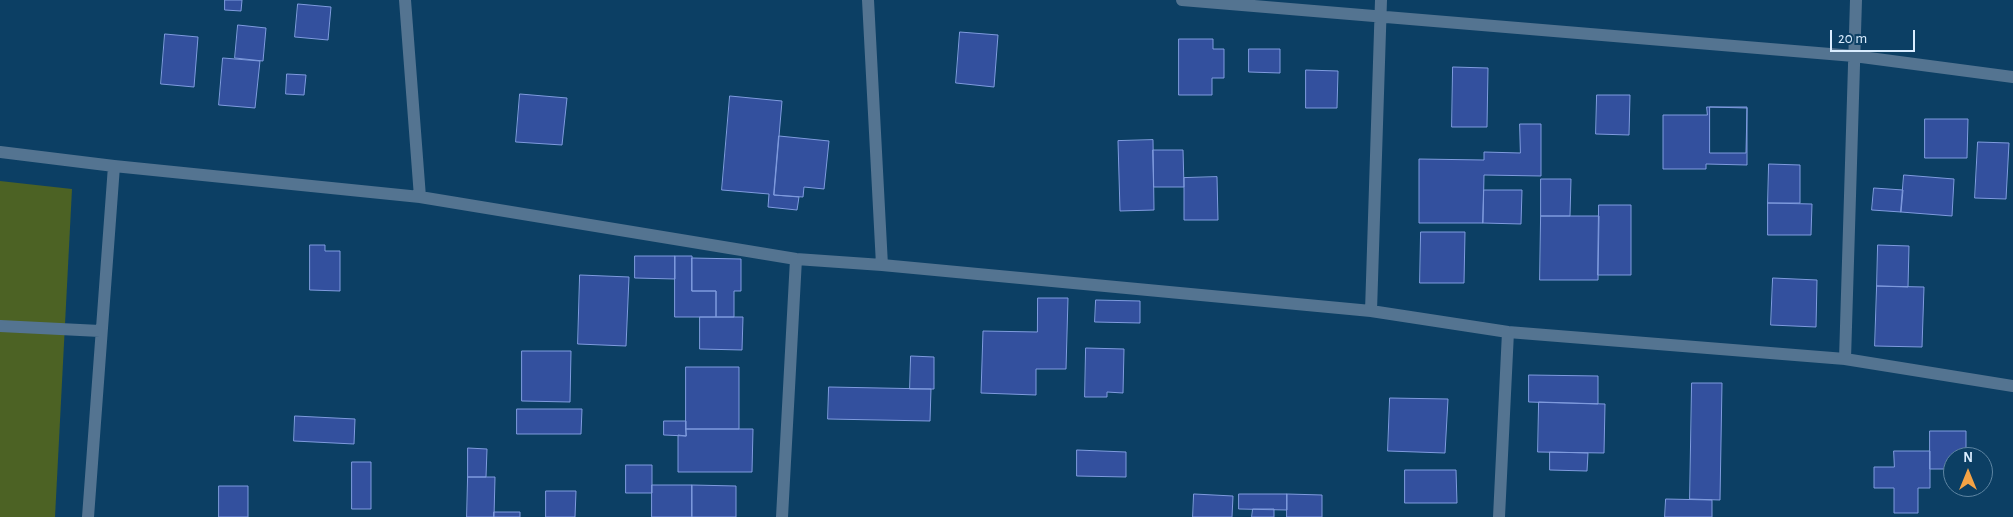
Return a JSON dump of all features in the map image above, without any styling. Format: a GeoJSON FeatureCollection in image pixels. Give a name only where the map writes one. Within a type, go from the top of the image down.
{"type":"FeatureCollection","features":[{"type":"Feature","properties":{"kind":"street"},"geometry":{"type":"LineString","coordinates":[[405,0],[420,198]]}},
{"type":"Feature","properties":{"kind":"street"},"geometry":{"type":"LineString","coordinates":[[868,0],[882,265]]}},
{"type":"Feature","properties":{"kind":"street"},"geometry":{"type":"LineString","coordinates":[[1182,0],[1854,56],[2013,78]]}},
{"type":"Feature","properties":{"kind":"street"},"geometry":{"type":"LineString","coordinates":[[1371,311],[1381,0]]}},
{"type":"Feature","properties":{"kind":"street"},"geometry":{"type":"LineString","coordinates":[[1845,359],[1856,0]]}},
{"type":"Feature","properties":{"kind":"street"},"geometry":{"type":"LineString","coordinates":[[0,152],[114,166],[420,198],[796,260],[882,265],[1371,311],[1508,332],[1845,359],[2013,386]]}},
{"type":"Feature","properties":{"kind":"street"},"geometry":{"type":"LineString","coordinates":[[88,517],[100,331],[114,166]]}},
{"type":"Feature","properties":{"kind":"street"},"geometry":{"type":"LineString","coordinates":[[782,517],[796,260]]}},
{"type":"Feature","properties":{"kind":"street"},"geometry":{"type":"LineString","coordinates":[[0,326],[100,331]]}},
{"type":"Feature","properties":{"kind":"street"},"geometry":{"type":"LineString","coordinates":[[1499,517],[1508,332]]}},
{"type":"Feature","properties":{"kind":"green space"},"geometry":{"type":"Polygon","coordinates":[[[0,181],[72,189],[55,517],[0,517],[0,181]]]}},
{"type":"Feature","properties":{"kind":"building"},"geometry":{"type":"Polygon","coordinates":[[[225,0],[242,0],[241,11],[225,10],[225,0]]]}},
{"type":"Feature","properties":{"kind":"building"},"geometry":{"type":"Polygon","coordinates":[[[298,4],[331,7],[328,40],[295,37],[298,4]]]}},
{"type":"Feature","properties":{"kind":"building"},"geometry":{"type":"Polygon","coordinates":[[[238,25],[266,28],[263,61],[235,58],[238,25]]]}},
{"type":"Feature","properties":{"kind":"building"},"geometry":{"type":"Polygon","coordinates":[[[960,32],[998,35],[994,87],[956,83],[960,32]]]}},
{"type":"Feature","properties":{"kind":"building"},"geometry":{"type":"Polygon","coordinates":[[[165,34],[198,37],[194,87],[161,84],[165,34]]]}},
{"type":"Feature","properties":{"kind":"building"},"geometry":{"type":"Polygon","coordinates":[[[1179,39],[1213,39],[1213,49],[1224,49],[1224,78],[1212,78],[1212,95],[1179,95],[1179,39]]]}},
{"type":"Feature","properties":{"kind":"building"},"geometry":{"type":"Polygon","coordinates":[[[1249,49],[1280,49],[1280,73],[1249,72],[1249,49]]]}},
{"type":"Feature","properties":{"kind":"building"},"geometry":{"type":"Polygon","coordinates":[[[223,58],[260,61],[255,108],[219,105],[223,58]]]}},
{"type":"Feature","properties":{"kind":"building"},"geometry":{"type":"Polygon","coordinates":[[[1453,67],[1488,68],[1487,127],[1452,127],[1453,67]]]}},
{"type":"Feature","properties":{"kind":"building"},"geometry":{"type":"Polygon","coordinates":[[[1306,70],[1338,71],[1337,108],[1306,108],[1306,70]]]}},
{"type":"Feature","properties":{"kind":"building"},"geometry":{"type":"Polygon","coordinates":[[[287,74],[306,75],[304,95],[286,94],[287,74]]]}},
{"type":"Feature","properties":{"kind":"building"},"geometry":{"type":"Polygon","coordinates":[[[520,94],[567,98],[562,145],[516,142],[520,94]]]}},
{"type":"Feature","properties":{"kind":"building"},"geometry":{"type":"Polygon","coordinates":[[[1597,95],[1630,95],[1629,135],[1596,134],[1597,95]]]}},
{"type":"Feature","properties":{"kind":"building"},"geometry":{"type":"Polygon","coordinates":[[[730,96],[782,101],[774,195],[799,197],[797,210],[768,207],[769,194],[722,190],[730,96]]]}},
{"type":"Feature","properties":{"kind":"building"},"geometry":{"type":"Polygon","coordinates":[[[1707,107],[1747,107],[1747,165],[1706,164],[1706,169],[1663,169],[1663,115],[1707,115],[1707,107]]]}},
{"type":"Feature","properties":{"kind":"building"},"geometry":{"type":"Polygon","coordinates":[[[1710,107],[1747,108],[1746,153],[1710,153],[1710,107]]]}},
{"type":"Feature","properties":{"kind":"building"},"geometry":{"type":"Polygon","coordinates":[[[1925,119],[1968,119],[1967,158],[1925,158],[1925,119]]]}},
{"type":"Feature","properties":{"kind":"building"},"geometry":{"type":"Polygon","coordinates":[[[1520,124],[1541,124],[1541,176],[1484,175],[1483,223],[1419,223],[1419,159],[1484,160],[1484,152],[1520,153],[1520,124]]]}},
{"type":"Feature","properties":{"kind":"building"},"geometry":{"type":"Polygon","coordinates":[[[779,136],[829,141],[824,189],[804,187],[803,197],[774,195],[779,136]]]}},
{"type":"Feature","properties":{"kind":"building"},"geometry":{"type":"Polygon","coordinates":[[[1153,140],[1154,210],[1120,211],[1118,141],[1153,140]]]}},
{"type":"Feature","properties":{"kind":"building"},"geometry":{"type":"Polygon","coordinates":[[[1978,142],[2009,143],[2006,199],[1975,198],[1978,142]]]}},
{"type":"Feature","properties":{"kind":"building"},"geometry":{"type":"Polygon","coordinates":[[[1153,150],[1183,150],[1184,187],[1154,187],[1153,150]]]}},
{"type":"Feature","properties":{"kind":"building"},"geometry":{"type":"Polygon","coordinates":[[[1769,164],[1800,165],[1800,203],[1768,203],[1769,164]]]}},
{"type":"Feature","properties":{"kind":"building"},"geometry":{"type":"Polygon","coordinates":[[[1904,175],[1954,179],[1952,216],[1901,212],[1904,175]]]}},
{"type":"Feature","properties":{"kind":"building"},"geometry":{"type":"Polygon","coordinates":[[[1217,177],[1218,220],[1184,220],[1184,178],[1217,177]]]}},
{"type":"Feature","properties":{"kind":"building"},"geometry":{"type":"Polygon","coordinates":[[[1541,179],[1571,179],[1570,216],[1541,216],[1541,179]]]}},
{"type":"Feature","properties":{"kind":"building"},"geometry":{"type":"Polygon","coordinates":[[[1874,188],[1903,190],[1901,212],[1872,210],[1874,188]]]}},
{"type":"Feature","properties":{"kind":"building"},"geometry":{"type":"Polygon","coordinates":[[[1484,190],[1522,190],[1521,224],[1483,223],[1484,190]]]}},
{"type":"Feature","properties":{"kind":"building"},"geometry":{"type":"Polygon","coordinates":[[[1768,203],[1812,204],[1811,235],[1768,235],[1768,203]]]}},
{"type":"Feature","properties":{"kind":"building"},"geometry":{"type":"Polygon","coordinates":[[[1599,205],[1631,205],[1631,275],[1598,275],[1599,205]]]}},
{"type":"Feature","properties":{"kind":"building"},"geometry":{"type":"Polygon","coordinates":[[[1541,216],[1599,216],[1598,280],[1540,280],[1541,216]]]}},
{"type":"Feature","properties":{"kind":"building"},"geometry":{"type":"Polygon","coordinates":[[[1421,232],[1465,232],[1464,283],[1420,283],[1421,232]]]}},
{"type":"Feature","properties":{"kind":"building"},"geometry":{"type":"Polygon","coordinates":[[[310,245],[325,245],[325,251],[340,251],[340,291],[310,290],[310,245]]]}},
{"type":"Feature","properties":{"kind":"building"},"geometry":{"type":"Polygon","coordinates":[[[1878,245],[1909,246],[1908,287],[1877,286],[1878,245]]]}},
{"type":"Feature","properties":{"kind":"building"},"geometry":{"type":"Polygon","coordinates":[[[635,256],[675,256],[675,279],[635,278],[635,256]]]}},
{"type":"Feature","properties":{"kind":"building"},"geometry":{"type":"Polygon","coordinates":[[[675,256],[692,256],[692,291],[716,291],[716,317],[675,317],[675,256]]]}},
{"type":"Feature","properties":{"kind":"building"},"geometry":{"type":"Polygon","coordinates":[[[692,258],[741,259],[741,291],[734,291],[734,317],[716,317],[716,291],[692,291],[692,258]]]}},
{"type":"Feature","properties":{"kind":"building"},"geometry":{"type":"Polygon","coordinates":[[[580,275],[629,277],[626,346],[578,344],[580,275]]]}},
{"type":"Feature","properties":{"kind":"building"},"geometry":{"type":"Polygon","coordinates":[[[1773,278],[1817,280],[1816,327],[1771,325],[1773,278]]]}},
{"type":"Feature","properties":{"kind":"building"},"geometry":{"type":"Polygon","coordinates":[[[1877,286],[1924,287],[1922,347],[1875,346],[1877,286]]]}},
{"type":"Feature","properties":{"kind":"building"},"geometry":{"type":"Polygon","coordinates":[[[1038,298],[1068,298],[1066,369],[1036,369],[1036,395],[981,393],[983,331],[1037,332],[1038,298]]]}},
{"type":"Feature","properties":{"kind":"building"},"geometry":{"type":"Polygon","coordinates":[[[1096,300],[1140,301],[1140,323],[1095,322],[1096,300]]]}},
{"type":"Feature","properties":{"kind":"building"},"geometry":{"type":"Polygon","coordinates":[[[700,317],[743,317],[742,350],[700,349],[700,317]]]}},
{"type":"Feature","properties":{"kind":"building"},"geometry":{"type":"Polygon","coordinates":[[[1086,348],[1124,349],[1123,393],[1107,392],[1107,397],[1085,397],[1086,348]]]}},
{"type":"Feature","properties":{"kind":"building"},"geometry":{"type":"Polygon","coordinates":[[[522,351],[571,351],[570,402],[522,401],[522,351]]]}},
{"type":"Feature","properties":{"kind":"building"},"geometry":{"type":"Polygon","coordinates":[[[911,356],[934,357],[934,389],[910,389],[911,356]]]}},
{"type":"Feature","properties":{"kind":"building"},"geometry":{"type":"Polygon","coordinates":[[[686,367],[739,367],[739,429],[686,429],[686,367]]]}},
{"type":"Feature","properties":{"kind":"building"},"geometry":{"type":"Polygon","coordinates":[[[1529,375],[1598,376],[1598,404],[1529,402],[1529,375]]]}},
{"type":"Feature","properties":{"kind":"building"},"geometry":{"type":"Polygon","coordinates":[[[1692,383],[1722,383],[1720,500],[1690,499],[1692,383]]]}},
{"type":"Feature","properties":{"kind":"building"},"geometry":{"type":"Polygon","coordinates":[[[829,387],[931,389],[930,421],[828,419],[829,387]]]}},
{"type":"Feature","properties":{"kind":"building"},"geometry":{"type":"Polygon","coordinates":[[[1390,398],[1448,399],[1445,453],[1388,451],[1390,398]]]}},
{"type":"Feature","properties":{"kind":"building"},"geometry":{"type":"Polygon","coordinates":[[[1539,402],[1605,404],[1604,453],[1538,452],[1539,402]]]}},
{"type":"Feature","properties":{"kind":"building"},"geometry":{"type":"Polygon","coordinates":[[[517,409],[582,409],[581,434],[517,434],[517,409]]]}},
{"type":"Feature","properties":{"kind":"building"},"geometry":{"type":"Polygon","coordinates":[[[295,416],[355,419],[354,444],[294,441],[295,416]]]}},
{"type":"Feature","properties":{"kind":"building"},"geometry":{"type":"Polygon","coordinates":[[[664,421],[686,421],[686,436],[664,435],[664,421]]]}},
{"type":"Feature","properties":{"kind":"building"},"geometry":{"type":"Polygon","coordinates":[[[686,429],[753,429],[752,472],[678,472],[678,435],[686,436],[686,429]]]}},
{"type":"Feature","properties":{"kind":"building"},"geometry":{"type":"Polygon","coordinates":[[[1930,431],[1966,431],[1966,447],[1943,447],[1943,469],[1930,469],[1930,431]]]}},
{"type":"Feature","properties":{"kind":"building"},"geometry":{"type":"Polygon","coordinates":[[[468,448],[487,449],[486,477],[468,477],[468,448]]]}},
{"type":"Feature","properties":{"kind":"building"},"geometry":{"type":"Polygon","coordinates":[[[1077,450],[1126,452],[1126,477],[1077,476],[1077,450]]]}},
{"type":"Feature","properties":{"kind":"building"},"geometry":{"type":"Polygon","coordinates":[[[1894,451],[1930,451],[1930,488],[1918,488],[1918,513],[1894,513],[1894,488],[1874,488],[1874,467],[1894,467],[1894,451]]]}},
{"type":"Feature","properties":{"kind":"building"},"geometry":{"type":"Polygon","coordinates":[[[1550,452],[1588,453],[1587,471],[1550,470],[1550,452]]]}},
{"type":"Feature","properties":{"kind":"building"},"geometry":{"type":"Polygon","coordinates":[[[352,462],[371,462],[371,509],[352,509],[352,462]]]}},
{"type":"Feature","properties":{"kind":"building"},"geometry":{"type":"Polygon","coordinates":[[[626,465],[652,465],[652,493],[626,493],[626,465]]]}},
{"type":"Feature","properties":{"kind":"building"},"geometry":{"type":"Polygon","coordinates":[[[1405,470],[1456,470],[1457,503],[1405,503],[1405,470]]]}},
{"type":"Feature","properties":{"kind":"building"},"geometry":{"type":"Polygon","coordinates":[[[468,477],[495,477],[494,517],[467,517],[468,477]]]}},
{"type":"Feature","properties":{"kind":"building"},"geometry":{"type":"Polygon","coordinates":[[[652,485],[692,485],[692,517],[652,517],[652,485]]]}},
{"type":"Feature","properties":{"kind":"building"},"geometry":{"type":"Polygon","coordinates":[[[692,485],[736,486],[736,517],[692,517],[692,485]]]}},
{"type":"Feature","properties":{"kind":"building"},"geometry":{"type":"Polygon","coordinates":[[[219,486],[248,486],[248,517],[219,517],[219,486]]]}},
{"type":"Feature","properties":{"kind":"building"},"geometry":{"type":"Polygon","coordinates":[[[546,491],[576,491],[575,517],[546,517],[546,491]]]}},
{"type":"Feature","properties":{"kind":"building"},"geometry":{"type":"Polygon","coordinates":[[[1194,494],[1233,496],[1232,517],[1193,517],[1194,494]]]}},
{"type":"Feature","properties":{"kind":"building"},"geometry":{"type":"Polygon","coordinates":[[[1239,494],[1287,494],[1287,510],[1239,509],[1239,494]]]}},
{"type":"Feature","properties":{"kind":"building"},"geometry":{"type":"Polygon","coordinates":[[[1287,494],[1322,495],[1322,517],[1287,517],[1287,494]]]}},
{"type":"Feature","properties":{"kind":"building"},"geometry":{"type":"Polygon","coordinates":[[[1666,499],[1712,500],[1712,517],[1665,517],[1666,499]]]}},
{"type":"Feature","properties":{"kind":"building"},"geometry":{"type":"Polygon","coordinates":[[[1253,509],[1274,509],[1274,517],[1252,517],[1253,509]]]}},
{"type":"Feature","properties":{"kind":"building"},"geometry":{"type":"Polygon","coordinates":[[[494,512],[520,512],[520,517],[494,517],[494,512]]]}}]}
